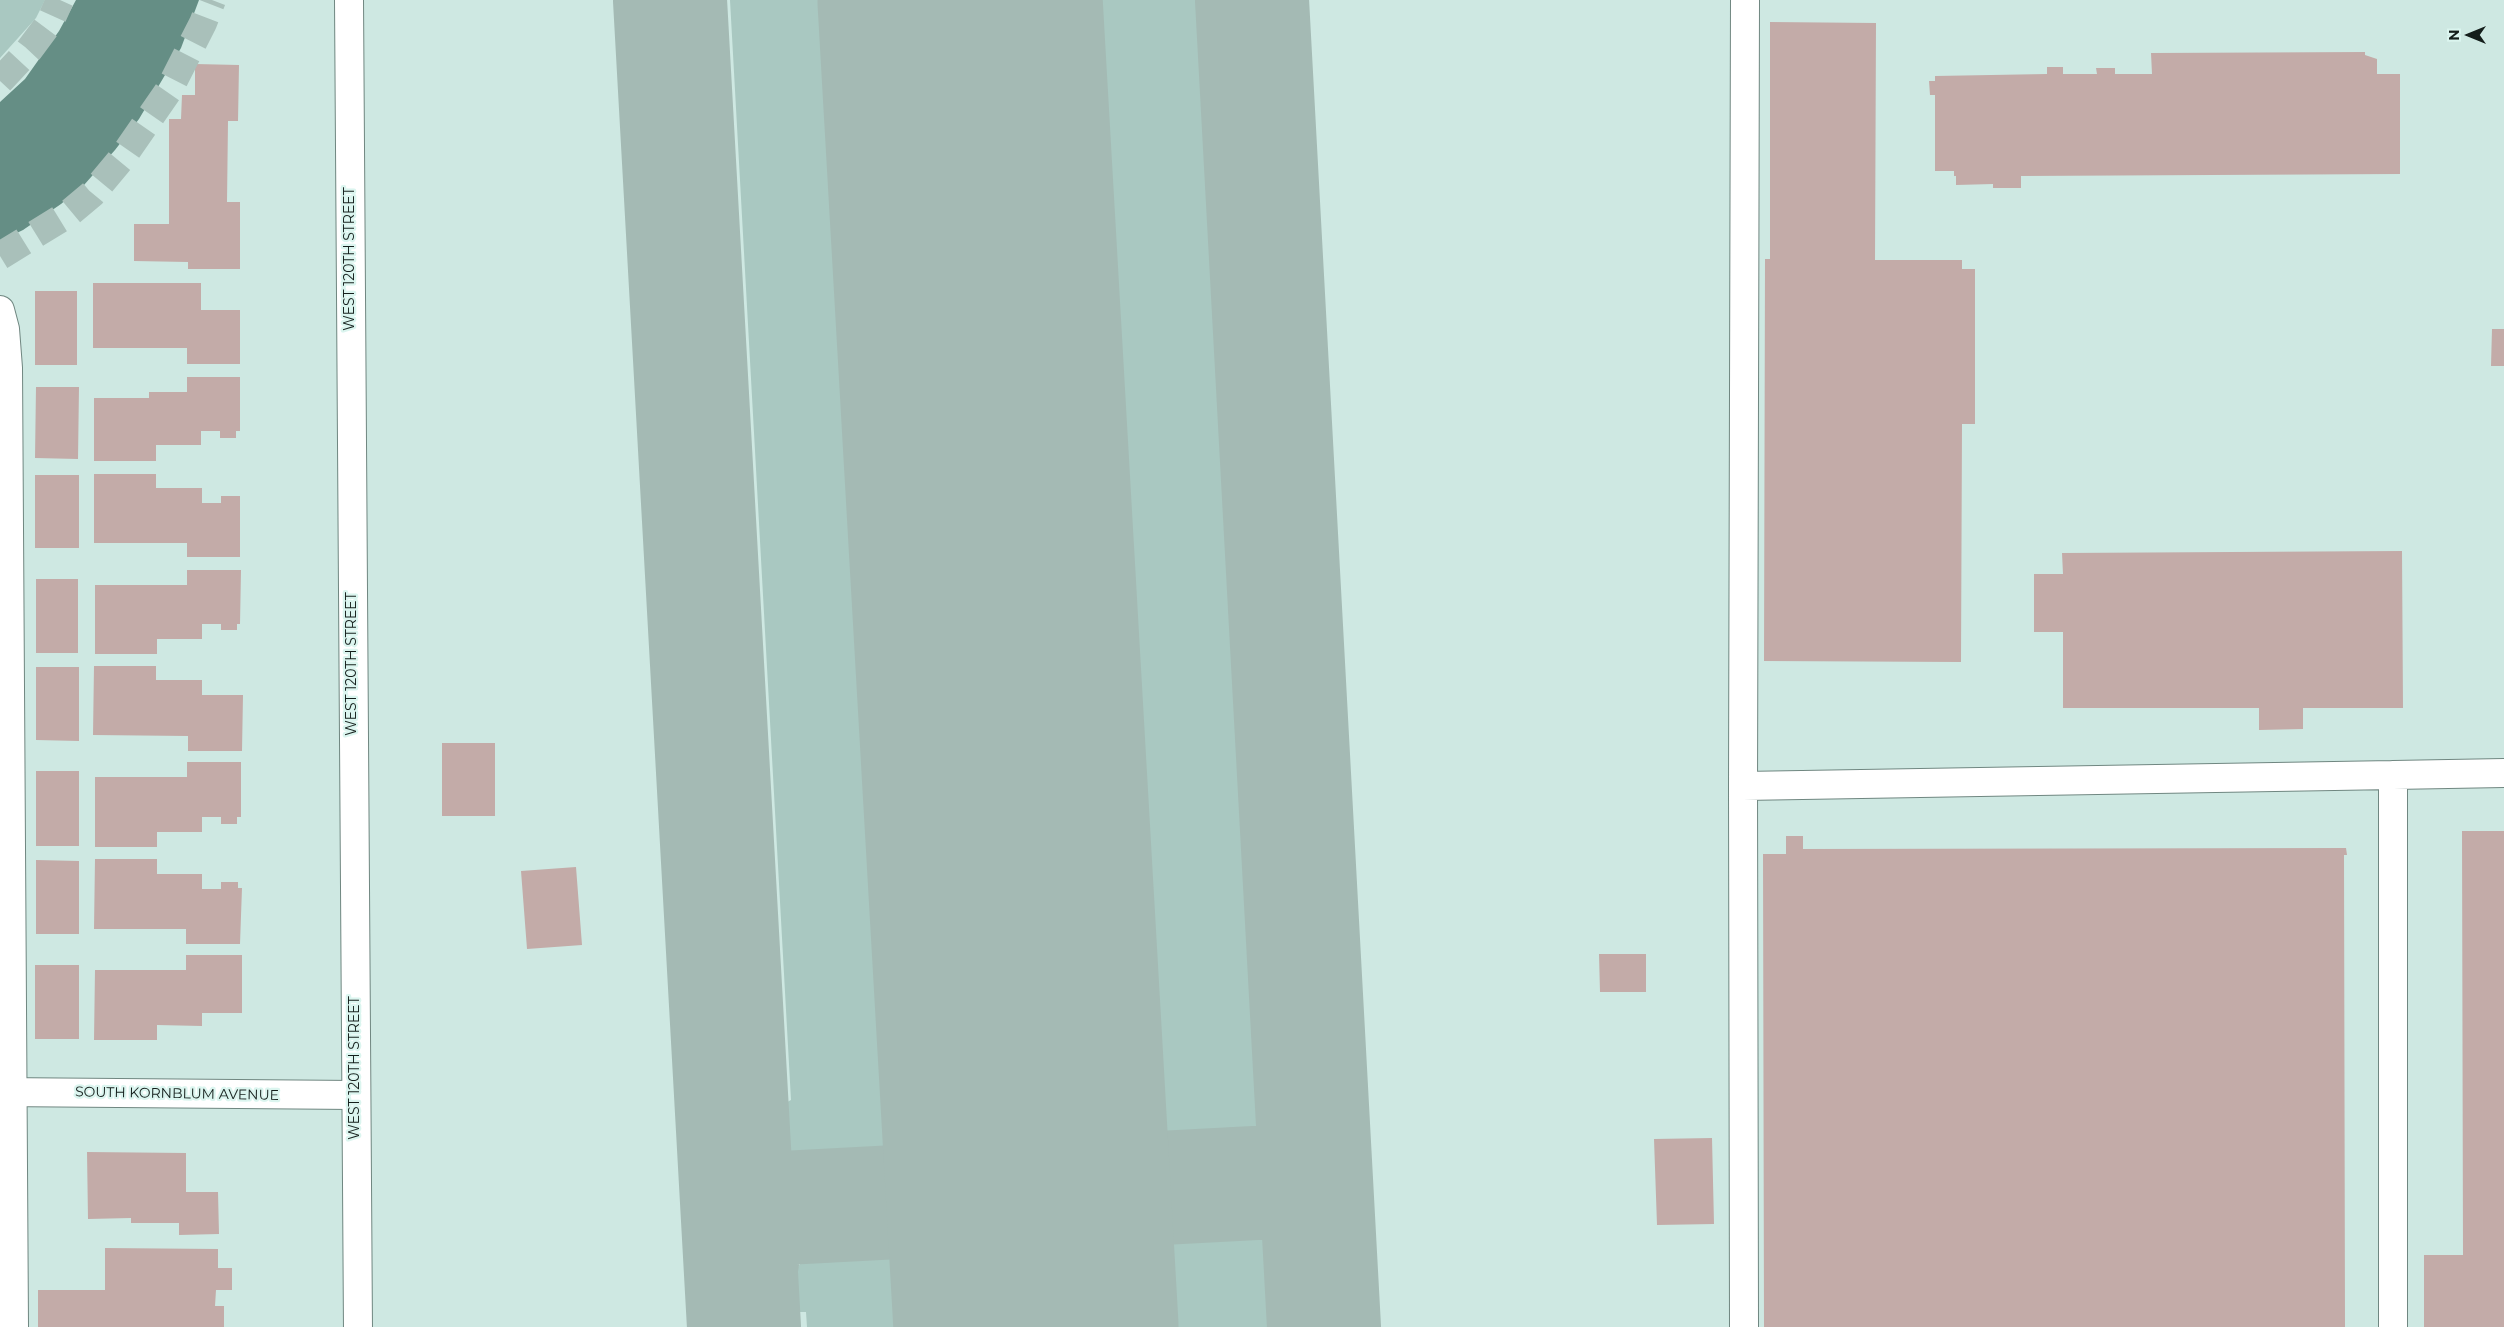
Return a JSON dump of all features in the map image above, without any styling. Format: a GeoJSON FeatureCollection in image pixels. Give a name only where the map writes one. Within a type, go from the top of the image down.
{"type":"FeatureCollection","features":[{"type":"Feature","properties":{"kind":"main road","name":"WEST 120TH STREET"},"geometry":{"type":"LineString","coordinates":[[349,0],[358,1327]]}},
{"type":"Feature","properties":{"kind":"main road"},"geometry":{"type":"LineString","coordinates":[[1744,1327],[1745,0]]}},
{"type":"Feature","properties":{"kind":"main road"},"geometry":{"type":"LineString","coordinates":[[0,310],[5,330],[8,368],[4,573],[7,1092],[14,1327]]}},
{"type":"Feature","properties":{"kind":"main road"},"geometry":{"type":"LineString","coordinates":[[1743,786],[2504,773]]}},
{"type":"Feature","properties":{"kind":"main road"},"geometry":{"type":"LineString","coordinates":[[2393,1327],[2394,775]]}},
{"type":"Feature","properties":{"kind":"main road","name":"SOUTH KORNBLUM AVENUE"},"geometry":{"type":"LineString","coordinates":[[7,1092],[355,1096]]}},
{"type":"Feature","properties":{"kind":"shaded area"},"geometry":{"type":"Polygon","coordinates":[[[0,0],[45,0],[36,18],[0,58],[0,0]]]}},
{"type":"Feature","properties":{"kind":"shaded area"},"geometry":{"type":"Polygon","coordinates":[[[76,0],[199,0],[181,48],[139,119],[115,150],[84,185],[61,204],[23,230],[0,241],[0,102],[25,79],[59,31],[76,0]]]}},
{"type":"Feature","properties":{"kind":"shaded area"},"geometry":{"type":"Polygon","coordinates":[[[730,0],[843,0],[906,1124],[929,1125],[927,1137],[916,1152],[908,1160],[893,1166],[808,1163],[792,1154],[782,1137],[779,1124],[778,1107],[791,1100],[730,0]]]}},
{"type":"Feature","properties":{"kind":"shaded area"},"geometry":{"type":"Polygon","coordinates":[[[1083,0],[1212,0],[1273,1105],[1272,1118],[1261,1135],[1243,1143],[1173,1145],[1167,1143],[1154,1130],[1144,1109],[1083,0]]]}},
{"type":"Feature","properties":{"kind":"shaded area"},"geometry":{"type":"Polygon","coordinates":[[[1261,1225],[1268,1230],[1276,1237],[1283,1249],[1287,1327],[1162,1327],[1158,1252],[1165,1235],[1181,1227],[1261,1225]]]}},
{"type":"Feature","properties":{"kind":"shaded area"},"geometry":{"type":"Polygon","coordinates":[[[894,1238],[912,1242],[924,1248],[939,1266],[939,1281],[918,1284],[920,1327],[807,1327],[806,1312],[790,1312],[789,1289],[791,1279],[804,1257],[813,1248],[821,1245],[894,1238]]]}},
{"type":"Feature","properties":{"kind":"building"},"geometry":{"type":"Polygon","coordinates":[[[1770,22],[1876,23],[1875,260],[1962,260],[1962,269],[1975,269],[1975,424],[1962,424],[1961,662],[1764,661],[1765,259],[1770,259],[1770,22]]]}},
{"type":"Feature","properties":{"kind":"building"},"geometry":{"type":"Polygon","coordinates":[[[2365,52],[2365,55],[2377,59],[2377,74],[2400,74],[2400,174],[2021,176],[2021,188],[1993,188],[1993,184],[1956,185],[1954,171],[1935,171],[1935,95],[1930,95],[1929,81],[1935,81],[1935,76],[2047,74],[2047,67],[2063,67],[2063,74],[2097,74],[2096,68],[2115,68],[2115,74],[2152,74],[2151,53],[2365,52]]]}},
{"type":"Feature","properties":{"kind":"building"},"geometry":{"type":"Polygon","coordinates":[[[195,64],[239,65],[238,121],[228,121],[227,202],[240,202],[240,269],[188,269],[188,262],[134,261],[134,224],[169,224],[169,119],[181,119],[182,95],[195,95],[195,64]]]}},
{"type":"Feature","properties":{"kind":"building"},"geometry":{"type":"Polygon","coordinates":[[[93,283],[201,283],[201,310],[240,310],[240,364],[187,364],[187,348],[93,348],[93,283]]]}},
{"type":"Feature","properties":{"kind":"building"},"geometry":{"type":"Polygon","coordinates":[[[35,291],[77,291],[77,365],[35,365],[35,291]]]}},
{"type":"Feature","properties":{"kind":"building"},"geometry":{"type":"Polygon","coordinates":[[[2492,329],[2504,329],[2504,366],[2491,366],[2492,329]]]}},
{"type":"Feature","properties":{"kind":"building"},"geometry":{"type":"Polygon","coordinates":[[[187,377],[240,377],[240,431],[236,431],[236,438],[220,438],[220,431],[201,431],[201,445],[156,445],[156,461],[94,461],[94,398],[149,398],[149,392],[187,392],[187,377]]]}},
{"type":"Feature","properties":{"kind":"building"},"geometry":{"type":"Polygon","coordinates":[[[36,387],[79,387],[78,459],[35,458],[36,387]]]}},
{"type":"Feature","properties":{"kind":"building"},"geometry":{"type":"Polygon","coordinates":[[[94,474],[156,474],[156,488],[202,488],[202,503],[221,503],[221,496],[240,496],[240,557],[187,557],[187,543],[94,543],[94,474]]]}},
{"type":"Feature","properties":{"kind":"building"},"geometry":{"type":"Polygon","coordinates":[[[35,475],[79,475],[79,548],[35,548],[35,475]]]}},
{"type":"Feature","properties":{"kind":"building"},"geometry":{"type":"Polygon","coordinates":[[[2402,551],[2403,708],[2303,708],[2303,729],[2259,730],[2259,708],[2063,708],[2063,632],[2034,632],[2034,574],[2063,574],[2062,553],[2402,551]]]}},
{"type":"Feature","properties":{"kind":"building"},"geometry":{"type":"Polygon","coordinates":[[[187,570],[241,570],[240,624],[237,624],[237,630],[221,630],[221,624],[202,624],[202,639],[157,639],[157,654],[95,654],[95,585],[187,585],[187,570]]]}},
{"type":"Feature","properties":{"kind":"building"},"geometry":{"type":"Polygon","coordinates":[[[36,579],[78,579],[78,653],[36,653],[36,579]]]}},
{"type":"Feature","properties":{"kind":"building"},"geometry":{"type":"Polygon","coordinates":[[[94,666],[156,666],[156,680],[202,680],[202,695],[243,695],[242,751],[188,751],[188,736],[93,735],[94,666]]]}},
{"type":"Feature","properties":{"kind":"building"},"geometry":{"type":"Polygon","coordinates":[[[36,667],[79,667],[79,741],[36,740],[36,667]]]}},
{"type":"Feature","properties":{"kind":"building"},"geometry":{"type":"Polygon","coordinates":[[[442,743],[495,743],[495,816],[442,816],[442,743]]]}},
{"type":"Feature","properties":{"kind":"building"},"geometry":{"type":"Polygon","coordinates":[[[187,762],[241,762],[241,817],[237,817],[237,824],[221,824],[221,817],[202,817],[202,832],[157,832],[157,847],[95,847],[95,777],[187,777],[187,762]]]}},
{"type":"Feature","properties":{"kind":"building"},"geometry":{"type":"Polygon","coordinates":[[[36,771],[79,771],[79,846],[36,846],[36,771]]]}},
{"type":"Feature","properties":{"kind":"building"},"geometry":{"type":"Polygon","coordinates":[[[2462,831],[2504,831],[2504,1327],[2424,1327],[2424,1255],[2463,1255],[2462,831]]]}},
{"type":"Feature","properties":{"kind":"building"},"geometry":{"type":"Polygon","coordinates":[[[1786,836],[1803,836],[1803,849],[2346,848],[2347,855],[2344,855],[2345,1327],[1764,1327],[1763,854],[1786,854],[1786,836]]]}},
{"type":"Feature","properties":{"kind":"building"},"geometry":{"type":"Polygon","coordinates":[[[95,859],[157,859],[157,874],[202,874],[202,889],[221,889],[221,882],[238,882],[238,888],[242,888],[240,944],[186,944],[186,929],[94,929],[95,859]]]}},
{"type":"Feature","properties":{"kind":"building"},"geometry":{"type":"Polygon","coordinates":[[[36,860],[79,861],[79,934],[36,934],[36,860]]]}},
{"type":"Feature","properties":{"kind":"building"},"geometry":{"type":"Polygon","coordinates":[[[576,867],[582,945],[527,949],[521,871],[576,867]]]}},
{"type":"Feature","properties":{"kind":"building"},"geometry":{"type":"Polygon","coordinates":[[[1599,954],[1646,954],[1646,992],[1600,992],[1599,954]]]}},
{"type":"Feature","properties":{"kind":"building"},"geometry":{"type":"Polygon","coordinates":[[[186,955],[242,955],[242,1013],[202,1013],[202,1026],[157,1025],[157,1040],[94,1040],[95,970],[186,970],[186,955]]]}},
{"type":"Feature","properties":{"kind":"building"},"geometry":{"type":"Polygon","coordinates":[[[35,965],[79,965],[79,1039],[35,1039],[35,965]]]}},
{"type":"Feature","properties":{"kind":"building"},"geometry":{"type":"Polygon","coordinates":[[[1712,1138],[1714,1224],[1657,1225],[1654,1139],[1712,1138]]]}},
{"type":"Feature","properties":{"kind":"building"},"geometry":{"type":"Polygon","coordinates":[[[87,1152],[186,1153],[186,1192],[218,1192],[219,1234],[179,1235],[179,1223],[131,1223],[131,1218],[88,1219],[87,1152]]]}},
{"type":"Feature","properties":{"kind":"building"},"geometry":{"type":"Polygon","coordinates":[[[105,1248],[218,1249],[218,1268],[232,1268],[232,1290],[216,1290],[215,1306],[224,1306],[224,1327],[38,1327],[38,1290],[105,1290],[105,1248]]]}},
{"type":"Feature","properties":{"kind":"taxiway"},"geometry":{"type":"LineString","coordinates":[[670,0],[744,1327]]}},
{"type":"Feature","properties":{"kind":"taxiway"},"geometry":{"type":"LineString","coordinates":[[1252,0],[1324,1327]]}},
{"type":"Feature","properties":{"kind":"taxiway"},"geometry":{"type":"LineString","coordinates":[[904,1202],[939,1200],[965,1192],[986,1180],[1007,1151],[1017,1112],[1021,1069]]}},
{"type":"Feature","properties":{"kind":"taxiway"},"geometry":{"type":"LineString","coordinates":[[741,1267],[745,1242],[752,1231],[768,1213],[784,1208],[1274,1182],[1288,1178],[1296,1172],[1305,1163],[1314,1143]]}},
{"type":"Feature","properties":{"kind":"taxiway"},"geometry":{"type":"LineString","coordinates":[[1035,1307],[1039,1272],[1058,1233],[1073,1214],[1093,1199],[1120,1190]]}},
{"type":"Feature","properties":{"kind":"runway"},"geometry":{"type":"LineString","coordinates":[[960,0],[1036,1327]]}},
{"type":"Feature","properties":{"kind":"tunnel"},"geometry":{"type":"LineString","coordinates":[[0,81],[29,50],[50,22],[60,0]]}},
{"type":"Feature","properties":{"kind":"tunnel"},"geometry":{"type":"LineString","coordinates":[[0,256],[68,214],[92,194],[122,158],[169,90],[203,23],[212,0]]}}]}
